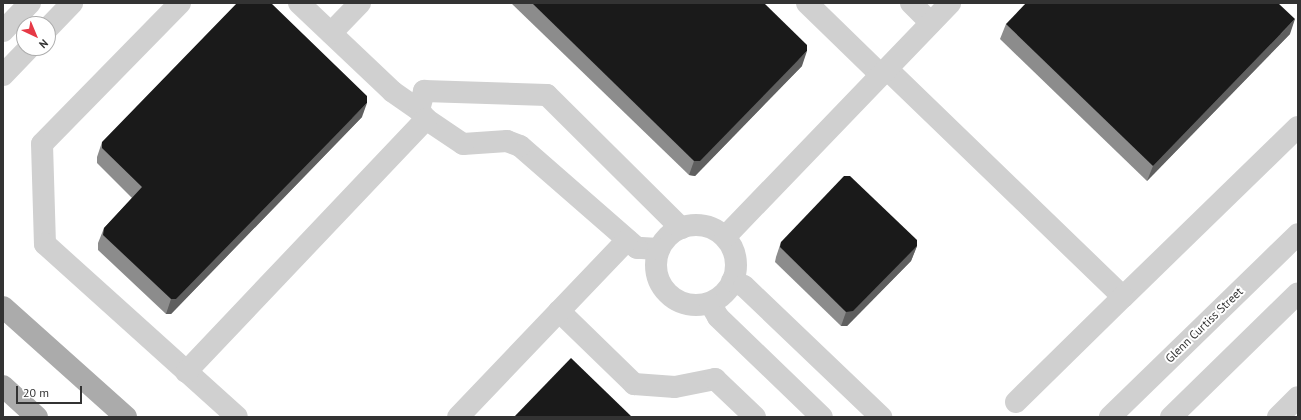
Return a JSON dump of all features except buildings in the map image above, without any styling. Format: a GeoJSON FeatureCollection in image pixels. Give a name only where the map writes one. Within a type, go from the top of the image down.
{"type":"FeatureCollection","features":[{"type":"Feature","properties":{"kind":"main road"},"geometry":{"type":"LineString","coordinates":[[3,307],[126,417]]}},
{"type":"Feature","properties":{"kind":"main road"},"geometry":{"type":"LineString","coordinates":[[3,386],[37,417]]}},
{"type":"Feature","properties":{"kind":"street"},"geometry":{"type":"LineString","coordinates":[[3,31],[30,3]]}},
{"type":"Feature","properties":{"kind":"street"},"geometry":{"type":"LineString","coordinates":[[56,20],[72,3]]}},
{"type":"Feature","properties":{"kind":"street"},"geometry":{"type":"LineString","coordinates":[[180,3],[42,144],[45,244],[237,417]]}},
{"type":"Feature","properties":{"kind":"street"},"geometry":{"type":"LineString","coordinates":[[299,3],[393,92],[463,144],[507,141],[520,146],[637,248],[659,249]]}},
{"type":"Feature","properties":{"kind":"street"},"geometry":{"type":"LineString","coordinates":[[331,33],[360,3]]}},
{"type":"Feature","properties":{"kind":"street"},"geometry":{"type":"LineString","coordinates":[[807,3],[884,72],[1123,297]]}},
{"type":"Feature","properties":{"kind":"street"},"geometry":{"type":"LineString","coordinates":[[911,3],[931,23]]}},
{"type":"Feature","properties":{"kind":"street"},"geometry":{"type":"LineString","coordinates":[[725,238],[950,3]]}},
{"type":"Feature","properties":{"kind":"street"},"geometry":{"type":"LineString","coordinates":[[3,75],[21,56]]}},
{"type":"Feature","properties":{"kind":"street"},"geometry":{"type":"LineString","coordinates":[[186,372],[423,114],[424,91],[548,95],[681,228]]}},
{"type":"Feature","properties":{"kind":"street"},"geometry":{"type":"LineString","coordinates":[[1016,402],[1298,127]]}},
{"type":"Feature","properties":{"kind":"street"},"geometry":{"type":"LineString","coordinates":[[696,225],[712,229],[725,238],[733,251],[736,266],[732,282],[723,294],[710,303],[695,306],[680,302],[667,293],[657,272],[659,249],[668,236],[681,228],[696,225]]}},
{"type":"Feature","properties":{"kind":"street","name":"Glenn Curtiss Street"},"geometry":{"type":"LineString","coordinates":[[1110,417],[1298,234]]}},
{"type":"Feature","properties":{"kind":"street"},"geometry":{"type":"LineString","coordinates":[[458,417],[628,240]]}},
{"type":"Feature","properties":{"kind":"street"},"geometry":{"type":"LineString","coordinates":[[732,282],[744,286],[881,417]]}},
{"type":"Feature","properties":{"kind":"street"},"geometry":{"type":"LineString","coordinates":[[1171,417],[1298,292]]}},
{"type":"Feature","properties":{"kind":"street"},"geometry":{"type":"LineString","coordinates":[[710,303],[718,317],[822,417]]}},
{"type":"Feature","properties":{"kind":"street"},"geometry":{"type":"LineString","coordinates":[[560,311],[634,384],[675,387],[715,379],[755,417]]}},
{"type":"Feature","properties":{"kind":"street"},"geometry":{"type":"LineString","coordinates":[[1278,417],[1298,397]]}}]}
